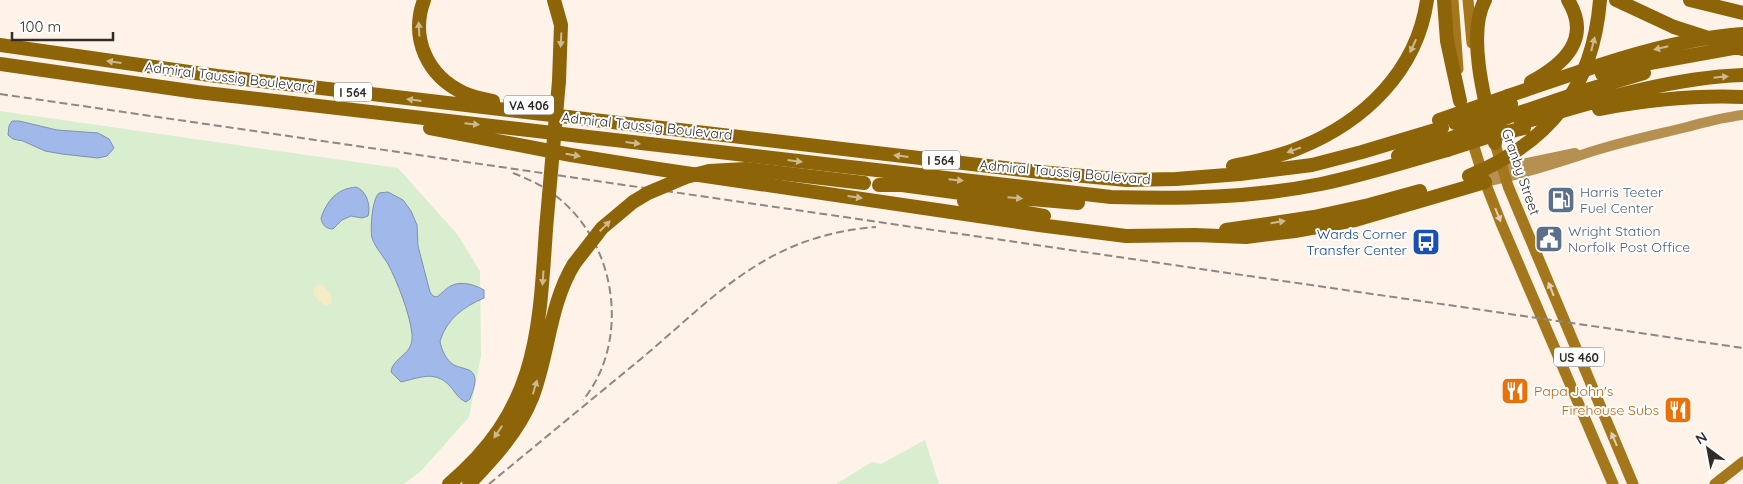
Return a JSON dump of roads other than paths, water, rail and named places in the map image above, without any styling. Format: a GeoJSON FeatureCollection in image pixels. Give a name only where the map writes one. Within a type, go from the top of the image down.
{"type":"FeatureCollection","features":[{"type":"Feature","properties":{"kind":"highway","name":"VA 406"},"geometry":{"type":"LineString","coordinates":[[424,0],[419,21],[419,34],[426,58],[441,78],[462,92],[495,101],[656,120],[706,133]]}},
{"type":"Feature","properties":{"kind":"highway","name":"VA 406"},"geometry":{"type":"LineString","coordinates":[[449,484],[470,465],[493,438],[512,407],[527,374],[534,350],[538,326],[562,31],[554,0]]}},
{"type":"Feature","properties":{"kind":"highway"},"geometry":{"type":"LineString","coordinates":[[1176,179],[1280,155],[1322,137],[1357,116],[1382,94],[1400,72],[1420,31],[1427,0]]}},
{"type":"Feature","properties":{"kind":"highway"},"geometry":{"type":"LineString","coordinates":[[1444,0],[1447,41],[1460,101]]}},
{"type":"Feature","properties":{"kind":"highway"},"geometry":{"type":"LineString","coordinates":[[1485,0],[1480,8],[1476,30],[1491,140]]}},
{"type":"Feature","properties":{"kind":"highway"},"geometry":{"type":"LineString","coordinates":[[1491,140],[1514,110],[1531,82],[1554,69],[1569,53],[1577,26],[1574,10],[1568,0]]}},
{"type":"Feature","properties":{"kind":"highway"},"geometry":{"type":"LineString","coordinates":[[191,91],[247,103],[403,124],[658,169],[1039,225],[1126,236],[1195,235],[1246,237],[1320,227],[1355,220],[1457,190],[1478,190],[1481,181],[1494,165],[1526,145],[1545,129],[1572,93],[1590,58],[1597,28],[1600,0]]}},
{"type":"Feature","properties":{"kind":"highway"},"geometry":{"type":"LineString","coordinates":[[1616,0],[1674,27],[1740,49]]}},
{"type":"Feature","properties":{"kind":"highway"},"geometry":{"type":"LineString","coordinates":[[1691,1],[1737,12]]}},
{"type":"Feature","properties":{"kind":"highway"},"geometry":{"type":"LineString","coordinates":[[1514,110],[1644,52],[1698,40],[1743,34]]}},
{"type":"Feature","properties":{"kind":"highway","name":"Admiral Taussig Boulevard"},"geometry":{"type":"LineString","coordinates":[[0,45],[236,78],[1090,177],[1127,180],[1176,179]]}},
{"type":"Feature","properties":{"kind":"highway"},"geometry":{"type":"LineString","coordinates":[[880,185],[1089,204],[1162,205],[1296,188],[1344,179],[1410,151],[1443,134],[1514,110],[1622,79],[1740,49]]}},
{"type":"Feature","properties":{"kind":"highway","name":"Admiral Taussig Boulevard"},"geometry":{"type":"LineString","coordinates":[[0,64],[191,91]]}},
{"type":"Feature","properties":{"kind":"highway"},"geometry":{"type":"LineString","coordinates":[[0,68],[164,92],[191,91],[1075,193],[1148,198],[1210,198]]}},
{"type":"Feature","properties":{"kind":"highway"},"geometry":{"type":"LineString","coordinates":[[1514,110],[1699,79],[1743,75]]}},
{"type":"Feature","properties":{"kind":"highway"},"geometry":{"type":"LineString","coordinates":[[1443,134],[1484,103],[1514,110],[1570,115],[1648,100],[1688,97],[1743,97]]}},
{"type":"Feature","properties":{"kind":"highway"},"geometry":{"type":"LineString","coordinates":[[1176,179],[1240,174],[1280,168],[1351,150],[1443,134],[1491,140]]}},
{"type":"Feature","properties":{"kind":"highway"},"geometry":{"type":"LineString","coordinates":[[469,484],[513,433],[532,399],[548,344],[560,290],[574,264],[602,228],[627,206],[648,193],[686,177],[709,171],[740,168],[864,183],[1047,217],[1092,228],[1160,236]]}},
{"type":"Feature","properties":{"kind":"highway"},"geometry":{"type":"LineString","coordinates":[[1195,235],[1343,211],[1440,186],[1481,181]]}},
{"type":"Feature","properties":{"kind":"main road","name":"US 460"},"geometry":{"type":"LineString","coordinates":[[1453,0],[1460,101],[1481,181],[1613,484]]}},
{"type":"Feature","properties":{"kind":"main road","name":"Granby Street"},"geometry":{"type":"LineString","coordinates":[[1468,0],[1478,87],[1491,140],[1633,484]]}},
{"type":"Feature","properties":{"kind":"main road"},"geometry":{"type":"LineString","coordinates":[[1481,181],[1504,174],[1563,162],[1588,152],[1689,126],[1743,115]]}},
{"type":"Feature","properties":{"kind":"main road"},"geometry":{"type":"LineString","coordinates":[[1715,484],[1741,465]]}},
{"type":"Feature","properties":{"kind":"water"},"geometry":{"type":"Polygon","coordinates":[[[12,121],[57,130],[98,133],[109,139],[114,148],[107,156],[98,158],[45,151],[23,141],[13,139],[8,135],[9,126],[12,121]]]}},
{"type":"Feature","properties":{"kind":"water"},"geometry":{"type":"Polygon","coordinates":[[[356,187],[363,192],[367,199],[368,216],[362,218],[351,216],[342,220],[333,229],[325,226],[321,218],[329,201],[343,190],[356,187]]]}},
{"type":"Feature","properties":{"kind":"water"},"geometry":{"type":"Polygon","coordinates":[[[388,192],[403,200],[411,211],[417,225],[418,246],[430,292],[433,296],[437,297],[451,286],[461,283],[473,285],[484,290],[484,298],[469,305],[451,320],[440,341],[446,357],[454,365],[469,370],[474,376],[473,392],[470,399],[466,402],[449,385],[438,378],[426,376],[401,382],[391,372],[395,362],[410,347],[412,334],[406,308],[395,279],[371,234],[373,208],[377,196],[379,193],[388,192]]]}},
{"type":"Feature","properties":{"kind":"railway"},"geometry":{"type":"LineString","coordinates":[[0,94],[1743,348]]}},
{"type":"Feature","properties":{"kind":"railway"},"geometry":{"type":"LineString","coordinates":[[513,173],[551,192],[577,216],[593,239],[604,266],[610,294],[612,322],[608,350],[598,376],[583,400]]}},
{"type":"Feature","properties":{"kind":"railway"},"geometry":{"type":"LineString","coordinates":[[489,484],[642,358],[710,299],[754,267],[783,251],[813,239],[844,231],[876,227]]}},
{"type":"Feature","properties":{"kind":"place","name":"Harris Teeter Fuel Center"},"geometry":{"type":"Point","coordinates":[1561,200]}},
{"type":"Feature","properties":{"kind":"place","name":"Wright Station Norfolk Post Office"},"geometry":{"type":"Point","coordinates":[1549,239]}},
{"type":"Feature","properties":{"kind":"place","name":"Wards Corner Transfer Center"},"geometry":{"type":"Point","coordinates":[1426,242]}},
{"type":"Feature","properties":{"kind":"place","name":"Papa John's"},"geometry":{"type":"Point","coordinates":[1515,391]}},
{"type":"Feature","properties":{"kind":"place","name":"Firehouse Subs"},"geometry":{"type":"Point","coordinates":[1678,410]}}]}
